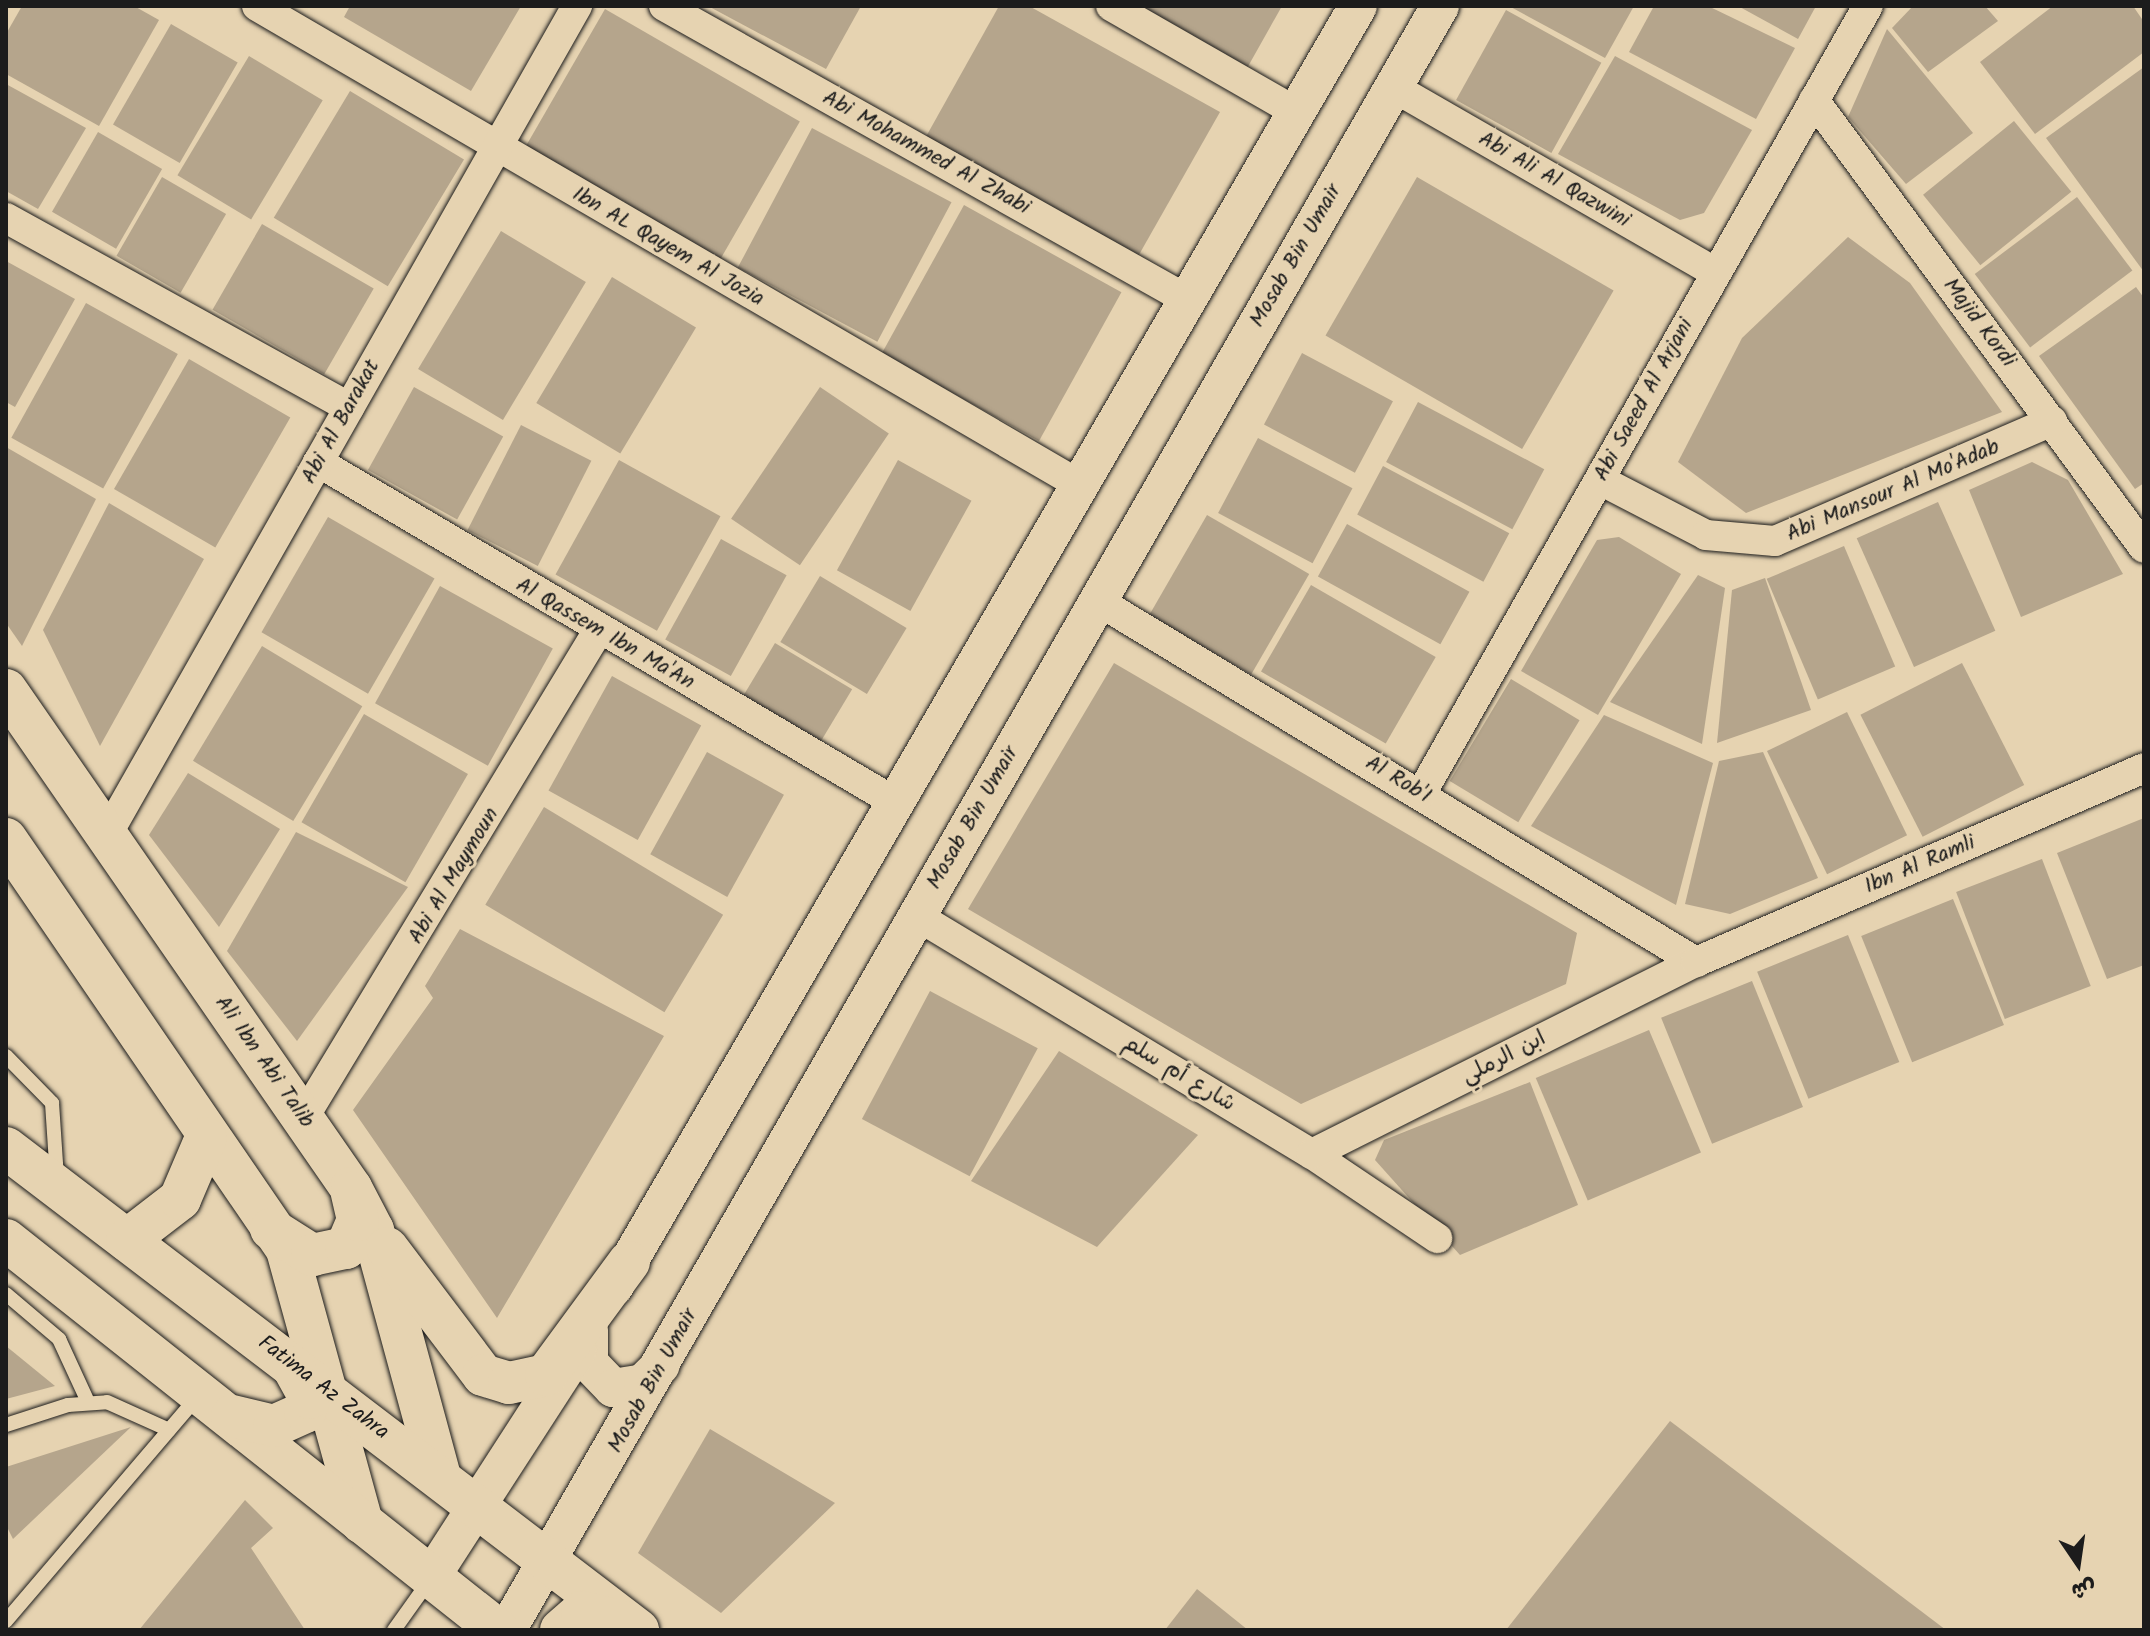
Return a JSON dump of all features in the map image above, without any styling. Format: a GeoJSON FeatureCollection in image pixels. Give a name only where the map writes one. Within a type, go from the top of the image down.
{"type":"FeatureCollection","features":[{"type":"Feature","properties":{"kind":"main road","name":"Ali Ibn Abi Talib"},"geometry":{"type":"LineString","coordinates":[[6,690],[105,838],[351,1188],[373,1230],[439,1473]]}},
{"type":"Feature","properties":{"kind":"main road"},"geometry":{"type":"LineString","coordinates":[[6,839],[206,1138],[287,1250],[308,1378],[310,1398],[305,1412],[274,1426],[216,1404]]}},
{"type":"Feature","properties":{"kind":"main road"},"geometry":{"type":"LineString","coordinates":[[127,1240],[180,1199],[206,1138]]}},
{"type":"Feature","properties":{"kind":"main road","name":"Fatima Az Zahra"},"geometry":{"type":"LineString","coordinates":[[6,1148],[308,1378],[439,1473],[635,1628]]}},
{"type":"Feature","properties":{"kind":"main road"},"geometry":{"type":"LineString","coordinates":[[271,1229],[312,1255],[346,1248],[358,1220],[351,1188]]}},
{"type":"Feature","properties":{"kind":"main road"},"geometry":{"type":"LineString","coordinates":[[373,1230],[483,1375],[509,1383],[546,1375],[629,1262]]}},
{"type":"Feature","properties":{"kind":"main road"},"geometry":{"type":"LineString","coordinates":[[6,1240],[498,1630]]}},
{"type":"Feature","properties":{"kind":"main road"},"geometry":{"type":"LineString","coordinates":[[308,1378],[362,1523]]}},
{"type":"Feature","properties":{"kind":"main road"},"geometry":{"type":"LineString","coordinates":[[561,1630],[582,1612],[635,1628]]}},
{"type":"Feature","properties":{"kind":"street","name":"Ibn AL Qayem Al Jozia"},"geometry":{"type":"LineString","coordinates":[[257,6],[497,149],[1080,485]]}},
{"type":"Feature","properties":{"kind":"street","name":"Abi Al Barakat"},"geometry":{"type":"LineString","coordinates":[[105,838],[577,6]]}},
{"type":"Feature","properties":{"kind":"street","name":"Abi Mohammed Al Zhabi"},"geometry":{"type":"LineString","coordinates":[[664,6],[1188,300]]}},
{"type":"Feature","properties":{"kind":"street"},"geometry":{"type":"LineString","coordinates":[[1111,6],[1296,112]]}},
{"type":"Feature","properties":{"kind":"street"},"geometry":{"type":"LineString","coordinates":[[431,1577],[480,1507],[589,1330],[1358,6]]}},
{"type":"Feature","properties":{"kind":"street","name":"Mosab Bin Umair"},"geometry":{"type":"LineString","coordinates":[[507,1630],[551,1561],[1440,6]]}},
{"type":"Feature","properties":{"kind":"street","name":"Abi Saeed Al Arjani"},"geometry":{"type":"LineString","coordinates":[[1421,794],[1868,6]]}},
{"type":"Feature","properties":{"kind":"street","name":"Abi Ali Al Qazwini"},"geometry":{"type":"LineString","coordinates":[[1393,87],[1715,272]]}},
{"type":"Feature","properties":{"kind":"street","name":"Majid Kordi"},"geometry":{"type":"LineString","coordinates":[[1814,100],[2144,548]]}},
{"type":"Feature","properties":{"kind":"street"},"geometry":{"type":"LineString","coordinates":[[6,218],[349,407]]}},
{"type":"Feature","properties":{"kind":"street","name":"Abi Mansour Al Mo'Adab"},"geometry":{"type":"LineString","coordinates":[[1600,480],[1706,535],[1775,541],[2052,421]]}},
{"type":"Feature","properties":{"kind":"street","name":"Al Qassem Ibn Ma'An"},"geometry":{"type":"LineString","coordinates":[[318,462],[598,631],[895,802]]}},
{"type":"Feature","properties":{"kind":"street","name":"Al Rob'I"},"geometry":{"type":"LineString","coordinates":[[1098,601],[1696,962]]}},
{"type":"Feature","properties":{"kind":"street","name":"Abi Al Maymoun"},"geometry":{"type":"LineString","coordinates":[[304,1117],[598,631]]}},
{"type":"Feature","properties":{"kind":"street","name":"Ibn Al Ramli"},"geometry":{"type":"LineString","coordinates":[[1696,962],[2144,768]]}},
{"type":"Feature","properties":{"kind":"street","name":"شارع أم سلم"},"geometry":{"type":"LineString","coordinates":[[917,916],[1312,1154],[1437,1238]]}},
{"type":"Feature","properties":{"kind":"street","name":"ابن الرملي"},"geometry":{"type":"LineString","coordinates":[[1312,1154],[1696,962]]}},
{"type":"Feature","properties":{"kind":"street"},"geometry":{"type":"LineString","coordinates":[[589,1330],[589,1363],[613,1388],[643,1383],[662,1364]]}},
{"type":"Feature","properties":{"kind":"lane"},"geometry":{"type":"LineString","coordinates":[[6,1056],[52,1103],[57,1186]]}},
{"type":"Feature","properties":{"kind":"lane"},"geometry":{"type":"LineString","coordinates":[[6,1294],[59,1339],[88,1402]]}},
{"type":"Feature","properties":{"kind":"lane"},"geometry":{"type":"LineString","coordinates":[[6,1425],[88,1402],[126,1406],[169,1430]]}},
{"type":"Feature","properties":{"kind":"lane"},"geometry":{"type":"LineString","coordinates":[[6,1621],[169,1430],[216,1404]]}},
{"type":"Feature","properties":{"kind":"lane"},"geometry":{"type":"LineString","coordinates":[[394,1630],[431,1577]]}},
{"type":"Feature","properties":{"kind":"building"},"geometry":{"type":"Polygon","coordinates":[[[22,6],[134,6],[159,20],[99,126],[6,74],[6,34],[22,6]]]}},
{"type":"Feature","properties":{"kind":"building"},"geometry":{"type":"Polygon","coordinates":[[[350,6],[521,6],[471,91],[344,17],[350,6]]]}},
{"type":"Feature","properties":{"kind":"building"},"geometry":{"type":"Polygon","coordinates":[[[708,6],[861,6],[826,69],[708,6]]]}},
{"type":"Feature","properties":{"kind":"building"},"geometry":{"type":"Polygon","coordinates":[[[999,6],[1029,6],[1220,112],[1136,260],[923,142],[999,6]]]}},
{"type":"Feature","properties":{"kind":"building"},"geometry":{"type":"Polygon","coordinates":[[[1133,6],[1282,6],[1246,70],[1133,6]]]}},
{"type":"Feature","properties":{"kind":"building"},"geometry":{"type":"Polygon","coordinates":[[[1509,6],[1634,6],[1605,58],[1509,6]]]}},
{"type":"Feature","properties":{"kind":"building"},"geometry":{"type":"Polygon","coordinates":[[[1654,6],[1708,6],[1795,48],[1756,119],[1629,52],[1654,6]]]}},
{"type":"Feature","properties":{"kind":"building"},"geometry":{"type":"Polygon","coordinates":[[[1738,6],[1816,6],[1798,39],[1738,6]]]}},
{"type":"Feature","properties":{"kind":"building"},"geometry":{"type":"Polygon","coordinates":[[[1913,6],[1985,6],[1998,21],[1928,72],[1892,28],[1913,6]]]}},
{"type":"Feature","properties":{"kind":"building"},"geometry":{"type":"Polygon","coordinates":[[[2053,6],[2133,6],[2144,22],[2144,52],[2035,134],[1980,62],[2053,6]]]}},
{"type":"Feature","properties":{"kind":"building"},"geometry":{"type":"Polygon","coordinates":[[[605,9],[800,122],[719,261],[524,148],[605,9]]]}},
{"type":"Feature","properties":{"kind":"building"},"geometry":{"type":"Polygon","coordinates":[[[1506,10],[1601,63],[1551,153],[1456,100],[1506,10]]]}},
{"type":"Feature","properties":{"kind":"building"},"geometry":{"type":"Polygon","coordinates":[[[171,24],[238,63],[180,163],[113,124],[171,24]]]}},
{"type":"Feature","properties":{"kind":"building"},"geometry":{"type":"Polygon","coordinates":[[[1887,29],[1973,133],[1906,184],[1848,117],[1887,29]]]}},
{"type":"Feature","properties":{"kind":"building"},"geometry":{"type":"Polygon","coordinates":[[[249,56],[323,100],[251,219],[177,175],[249,56]]]}},
{"type":"Feature","properties":{"kind":"building"},"geometry":{"type":"Polygon","coordinates":[[[1615,56],[1752,130],[1704,213],[1680,220],[1558,154],[1615,56]]]}},
{"type":"Feature","properties":{"kind":"building"},"geometry":{"type":"Polygon","coordinates":[[[2144,67],[2144,272],[2046,138],[2144,67]]]}},
{"type":"Feature","properties":{"kind":"building"},"geometry":{"type":"Polygon","coordinates":[[[6,84],[86,128],[38,209],[6,191],[6,84]]]}},
{"type":"Feature","properties":{"kind":"building"},"geometry":{"type":"Polygon","coordinates":[[[350,91],[464,160],[388,286],[274,218],[350,91]]]}},
{"type":"Feature","properties":{"kind":"building"},"geometry":{"type":"Polygon","coordinates":[[[2014,121],[2071,192],[1980,265],[1923,195],[2014,121]]]}},
{"type":"Feature","properties":{"kind":"building"},"geometry":{"type":"Polygon","coordinates":[[[812,128],[952,202],[877,342],[738,268],[812,128]]]}},
{"type":"Feature","properties":{"kind":"building"},"geometry":{"type":"Polygon","coordinates":[[[98,132],[162,169],[116,249],[52,212],[98,132]]]}},
{"type":"Feature","properties":{"kind":"building"},"geometry":{"type":"Polygon","coordinates":[[[162,177],[226,214],[181,293],[117,256],[162,177]]]}},
{"type":"Feature","properties":{"kind":"building"},"geometry":{"type":"Polygon","coordinates":[[[1417,177],[1614,290],[1522,449],[1326,335],[1417,177]]]}},
{"type":"Feature","properties":{"kind":"building"},"geometry":{"type":"Polygon","coordinates":[[[2077,197],[2132,270],[2030,348],[1975,274],[2077,197]]]}},
{"type":"Feature","properties":{"kind":"building"},"geometry":{"type":"Polygon","coordinates":[[[964,205],[1121,292],[1039,441],[882,354],[964,205]]]}},
{"type":"Feature","properties":{"kind":"building"},"geometry":{"type":"Polygon","coordinates":[[[262,224],[374,288],[324,374],[212,310],[262,224]]]}},
{"type":"Feature","properties":{"kind":"building"},"geometry":{"type":"Polygon","coordinates":[[[501,231],[586,282],[503,420],[418,369],[501,231]]]}},
{"type":"Feature","properties":{"kind":"building"},"geometry":{"type":"Polygon","coordinates":[[[1848,237],[1910,283],[2002,412],[1746,513],[1678,462],[1742,338],[1848,237]]]}},
{"type":"Feature","properties":{"kind":"building"},"geometry":{"type":"Polygon","coordinates":[[[6,261],[75,299],[15,407],[6,402],[6,261]]]}},
{"type":"Feature","properties":{"kind":"building"},"geometry":{"type":"Polygon","coordinates":[[[612,277],[696,327],[620,453],[536,403],[612,277]]]}},
{"type":"Feature","properties":{"kind":"building"},"geometry":{"type":"Polygon","coordinates":[[[2136,287],[2144,298],[2144,483],[2135,489],[2039,356],[2136,287]]]}},
{"type":"Feature","properties":{"kind":"building"},"geometry":{"type":"Polygon","coordinates":[[[86,303],[178,354],[103,489],[11,438],[86,303]]]}},
{"type":"Feature","properties":{"kind":"building"},"geometry":{"type":"Polygon","coordinates":[[[1302,353],[1393,401],[1355,473],[1264,425],[1302,353]]]}},
{"type":"Feature","properties":{"kind":"building"},"geometry":{"type":"Polygon","coordinates":[[[189,359],[290,418],[215,547],[114,489],[189,359]]]}},
{"type":"Feature","properties":{"kind":"building"},"geometry":{"type":"Polygon","coordinates":[[[414,387],[503,436],[457,520],[368,470],[414,387]]]}},
{"type":"Feature","properties":{"kind":"building"},"geometry":{"type":"Polygon","coordinates":[[[820,387],[889,433],[800,565],[731,519],[820,387]]]}},
{"type":"Feature","properties":{"kind":"building"},"geometry":{"type":"Polygon","coordinates":[[[1418,402],[1544,469],[1512,529],[1386,462],[1418,402]]]}},
{"type":"Feature","properties":{"kind":"building"},"geometry":{"type":"Polygon","coordinates":[[[521,425],[591,461],[538,566],[467,530],[521,425]]]}},
{"type":"Feature","properties":{"kind":"building"},"geometry":{"type":"Polygon","coordinates":[[[1258,438],[1352,488],[1313,563],[1218,513],[1258,438]]]}},
{"type":"Feature","properties":{"kind":"building"},"geometry":{"type":"Polygon","coordinates":[[[6,447],[96,499],[22,646],[6,623],[6,447]]]}},
{"type":"Feature","properties":{"kind":"building"},"geometry":{"type":"Polygon","coordinates":[[[619,460],[720,516],[657,631],[555,575],[619,460]]]}},
{"type":"Feature","properties":{"kind":"building"},"geometry":{"type":"Polygon","coordinates":[[[898,460],[971,501],[910,611],[837,570],[898,460]]]}},
{"type":"Feature","properties":{"kind":"building"},"geometry":{"type":"Polygon","coordinates":[[[2032,462],[2068,480],[2123,574],[2021,617],[1969,490],[2032,462]]]}},
{"type":"Feature","properties":{"kind":"building"},"geometry":{"type":"Polygon","coordinates":[[[1383,466],[1509,533],[1483,582],[1357,515],[1383,466]]]}},
{"type":"Feature","properties":{"kind":"building"},"geometry":{"type":"Polygon","coordinates":[[[1938,502],[1995,631],[1914,667],[1857,538],[1938,502]]]}},
{"type":"Feature","properties":{"kind":"building"},"geometry":{"type":"Polygon","coordinates":[[[109,503],[204,559],[100,746],[43,630],[109,503]]]}},
{"type":"Feature","properties":{"kind":"building"},"geometry":{"type":"Polygon","coordinates":[[[1207,515],[1309,574],[1251,674],[1149,615],[1207,515]]]}},
{"type":"Feature","properties":{"kind":"building"},"geometry":{"type":"Polygon","coordinates":[[[328,517],[435,578],[368,694],[262,632],[328,517]]]}},
{"type":"Feature","properties":{"kind":"building"},"geometry":{"type":"Polygon","coordinates":[[[1347,524],[1469,592],[1440,644],[1318,576],[1347,524]]]}},
{"type":"Feature","properties":{"kind":"building"},"geometry":{"type":"Polygon","coordinates":[[[1619,537],[1681,574],[1598,715],[1521,671],[1597,540],[1619,537]]]}},
{"type":"Feature","properties":{"kind":"building"},"geometry":{"type":"Polygon","coordinates":[[[721,539],[787,575],[731,676],[665,640],[721,539]]]}},
{"type":"Feature","properties":{"kind":"building"},"geometry":{"type":"Polygon","coordinates":[[[1844,546],[1895,667],[1818,699],[1767,579],[1844,546]]]}},
{"type":"Feature","properties":{"kind":"building"},"geometry":{"type":"Polygon","coordinates":[[[1698,575],[1725,588],[1702,744],[1610,702],[1698,575]]]}},
{"type":"Feature","properties":{"kind":"building"},"geometry":{"type":"Polygon","coordinates":[[[820,576],[907,628],[867,694],[780,642],[820,576]]]}},
{"type":"Feature","properties":{"kind":"building"},"geometry":{"type":"Polygon","coordinates":[[[1765,578],[1811,710],[1717,743],[1732,590],[1765,578]]]}},
{"type":"Feature","properties":{"kind":"building"},"geometry":{"type":"Polygon","coordinates":[[[1311,585],[1436,657],[1386,744],[1261,672],[1311,585]]]}},
{"type":"Feature","properties":{"kind":"building"},"geometry":{"type":"Polygon","coordinates":[[[440,586],[553,649],[488,766],[375,703],[440,586]]]}},
{"type":"Feature","properties":{"kind":"building"},"geometry":{"type":"Polygon","coordinates":[[[775,643],[852,689],[820,743],[743,697],[775,643]]]}},
{"type":"Feature","properties":{"kind":"building"},"geometry":{"type":"Polygon","coordinates":[[[262,646],[362,706],[293,821],[193,761],[262,646]]]}},
{"type":"Feature","properties":{"kind":"building"},"geometry":{"type":"Polygon","coordinates":[[[1114,663],[1577,933],[1566,984],[1301,1104],[968,909],[1114,663]]]}},
{"type":"Feature","properties":{"kind":"building"},"geometry":{"type":"Polygon","coordinates":[[[1962,663],[2024,785],[1923,837],[1860,715],[1962,663]]]}},
{"type":"Feature","properties":{"kind":"building"},"geometry":{"type":"Polygon","coordinates":[[[612,676],[701,725],[638,840],[548,791],[612,676]]]}},
{"type":"Feature","properties":{"kind":"building"},"geometry":{"type":"Polygon","coordinates":[[[1511,679],[1580,720],[1518,822],[1450,781],[1511,679]]]}},
{"type":"Feature","properties":{"kind":"building"},"geometry":{"type":"Polygon","coordinates":[[[1847,712],[1907,835],[1827,874],[1767,751],[1847,712]]]}},
{"type":"Feature","properties":{"kind":"building"},"geometry":{"type":"Polygon","coordinates":[[[364,714],[468,774],[405,882],[302,822],[364,714]]]}},
{"type":"Feature","properties":{"kind":"building"},"geometry":{"type":"Polygon","coordinates":[[[1604,715],[1713,763],[1676,905],[1531,826],[1604,715]]]}},
{"type":"Feature","properties":{"kind":"building"},"geometry":{"type":"Polygon","coordinates":[[[707,752],[784,795],[727,897],[650,854],[707,752]]]}},
{"type":"Feature","properties":{"kind":"building"},"geometry":{"type":"Polygon","coordinates":[[[1763,752],[1818,878],[1730,914],[1685,904],[1719,761],[1763,752]]]}},
{"type":"Feature","properties":{"kind":"building"},"geometry":{"type":"Polygon","coordinates":[[[188,773],[280,829],[219,927],[149,835],[188,773]]]}},
{"type":"Feature","properties":{"kind":"building"},"geometry":{"type":"Polygon","coordinates":[[[544,807],[723,915],[664,1012],[485,905],[544,807]]]}},
{"type":"Feature","properties":{"kind":"building"},"geometry":{"type":"Polygon","coordinates":[[[2144,818],[2144,965],[2107,979],[2057,853],[2144,818]]]}},
{"type":"Feature","properties":{"kind":"building"},"geometry":{"type":"Polygon","coordinates":[[[296,832],[408,887],[297,1041],[227,951],[296,832]]]}},
{"type":"Feature","properties":{"kind":"building"},"geometry":{"type":"Polygon","coordinates":[[[2042,859],[2091,986],[2005,1019],[1956,892],[2042,859]]]}},
{"type":"Feature","properties":{"kind":"building"},"geometry":{"type":"Polygon","coordinates":[[[1953,899],[2004,1025],[1912,1062],[1861,936],[1953,899]]]}},
{"type":"Feature","properties":{"kind":"building"},"geometry":{"type":"Polygon","coordinates":[[[460,929],[664,1036],[497,1318],[353,1110],[433,998],[425,986],[460,929]]]}},
{"type":"Feature","properties":{"kind":"building"},"geometry":{"type":"Polygon","coordinates":[[[1848,935],[1899,1062],[1808,1099],[1757,972],[1848,935]]]}},
{"type":"Feature","properties":{"kind":"building"},"geometry":{"type":"Polygon","coordinates":[[[1752,981],[1803,1107],[1712,1144],[1661,1018],[1752,981]]]}},
{"type":"Feature","properties":{"kind":"building"},"geometry":{"type":"Polygon","coordinates":[[[930,991],[1038,1048],[970,1176],[862,1119],[930,991]]]}},
{"type":"Feature","properties":{"kind":"building"},"geometry":{"type":"Polygon","coordinates":[[[1649,1030],[1701,1152],[1588,1200],[1536,1078],[1649,1030]]]}},
{"type":"Feature","properties":{"kind":"building"},"geometry":{"type":"Polygon","coordinates":[[[1059,1051],[1198,1135],[1097,1247],[971,1181],[1059,1051]]]}},
{"type":"Feature","properties":{"kind":"building"},"geometry":{"type":"Polygon","coordinates":[[[1530,1082],[1578,1205],[1460,1255],[1375,1160],[1384,1140],[1530,1082]]]}},
{"type":"Feature","properties":{"kind":"building"},"geometry":{"type":"Polygon","coordinates":[[[6,1346],[55,1386],[6,1399],[6,1346]]]}},
{"type":"Feature","properties":{"kind":"building"},"geometry":{"type":"Polygon","coordinates":[[[1670,1421],[1946,1630],[1506,1630],[1670,1421]]]}},
{"type":"Feature","properties":{"kind":"building"},"geometry":{"type":"Polygon","coordinates":[[[131,1427],[13,1539],[6,1525],[6,1467],[131,1427]]]}},
{"type":"Feature","properties":{"kind":"building"},"geometry":{"type":"Polygon","coordinates":[[[710,1429],[835,1503],[721,1613],[638,1553],[710,1429]]]}},
{"type":"Feature","properties":{"kind":"building"},"geometry":{"type":"Polygon","coordinates":[[[245,1500],[273,1528],[251,1548],[305,1630],[139,1630],[245,1500]]]}},
{"type":"Feature","properties":{"kind":"building"},"geometry":{"type":"Polygon","coordinates":[[[1197,1589],[1248,1630],[1165,1630],[1197,1589]]]}}]}
